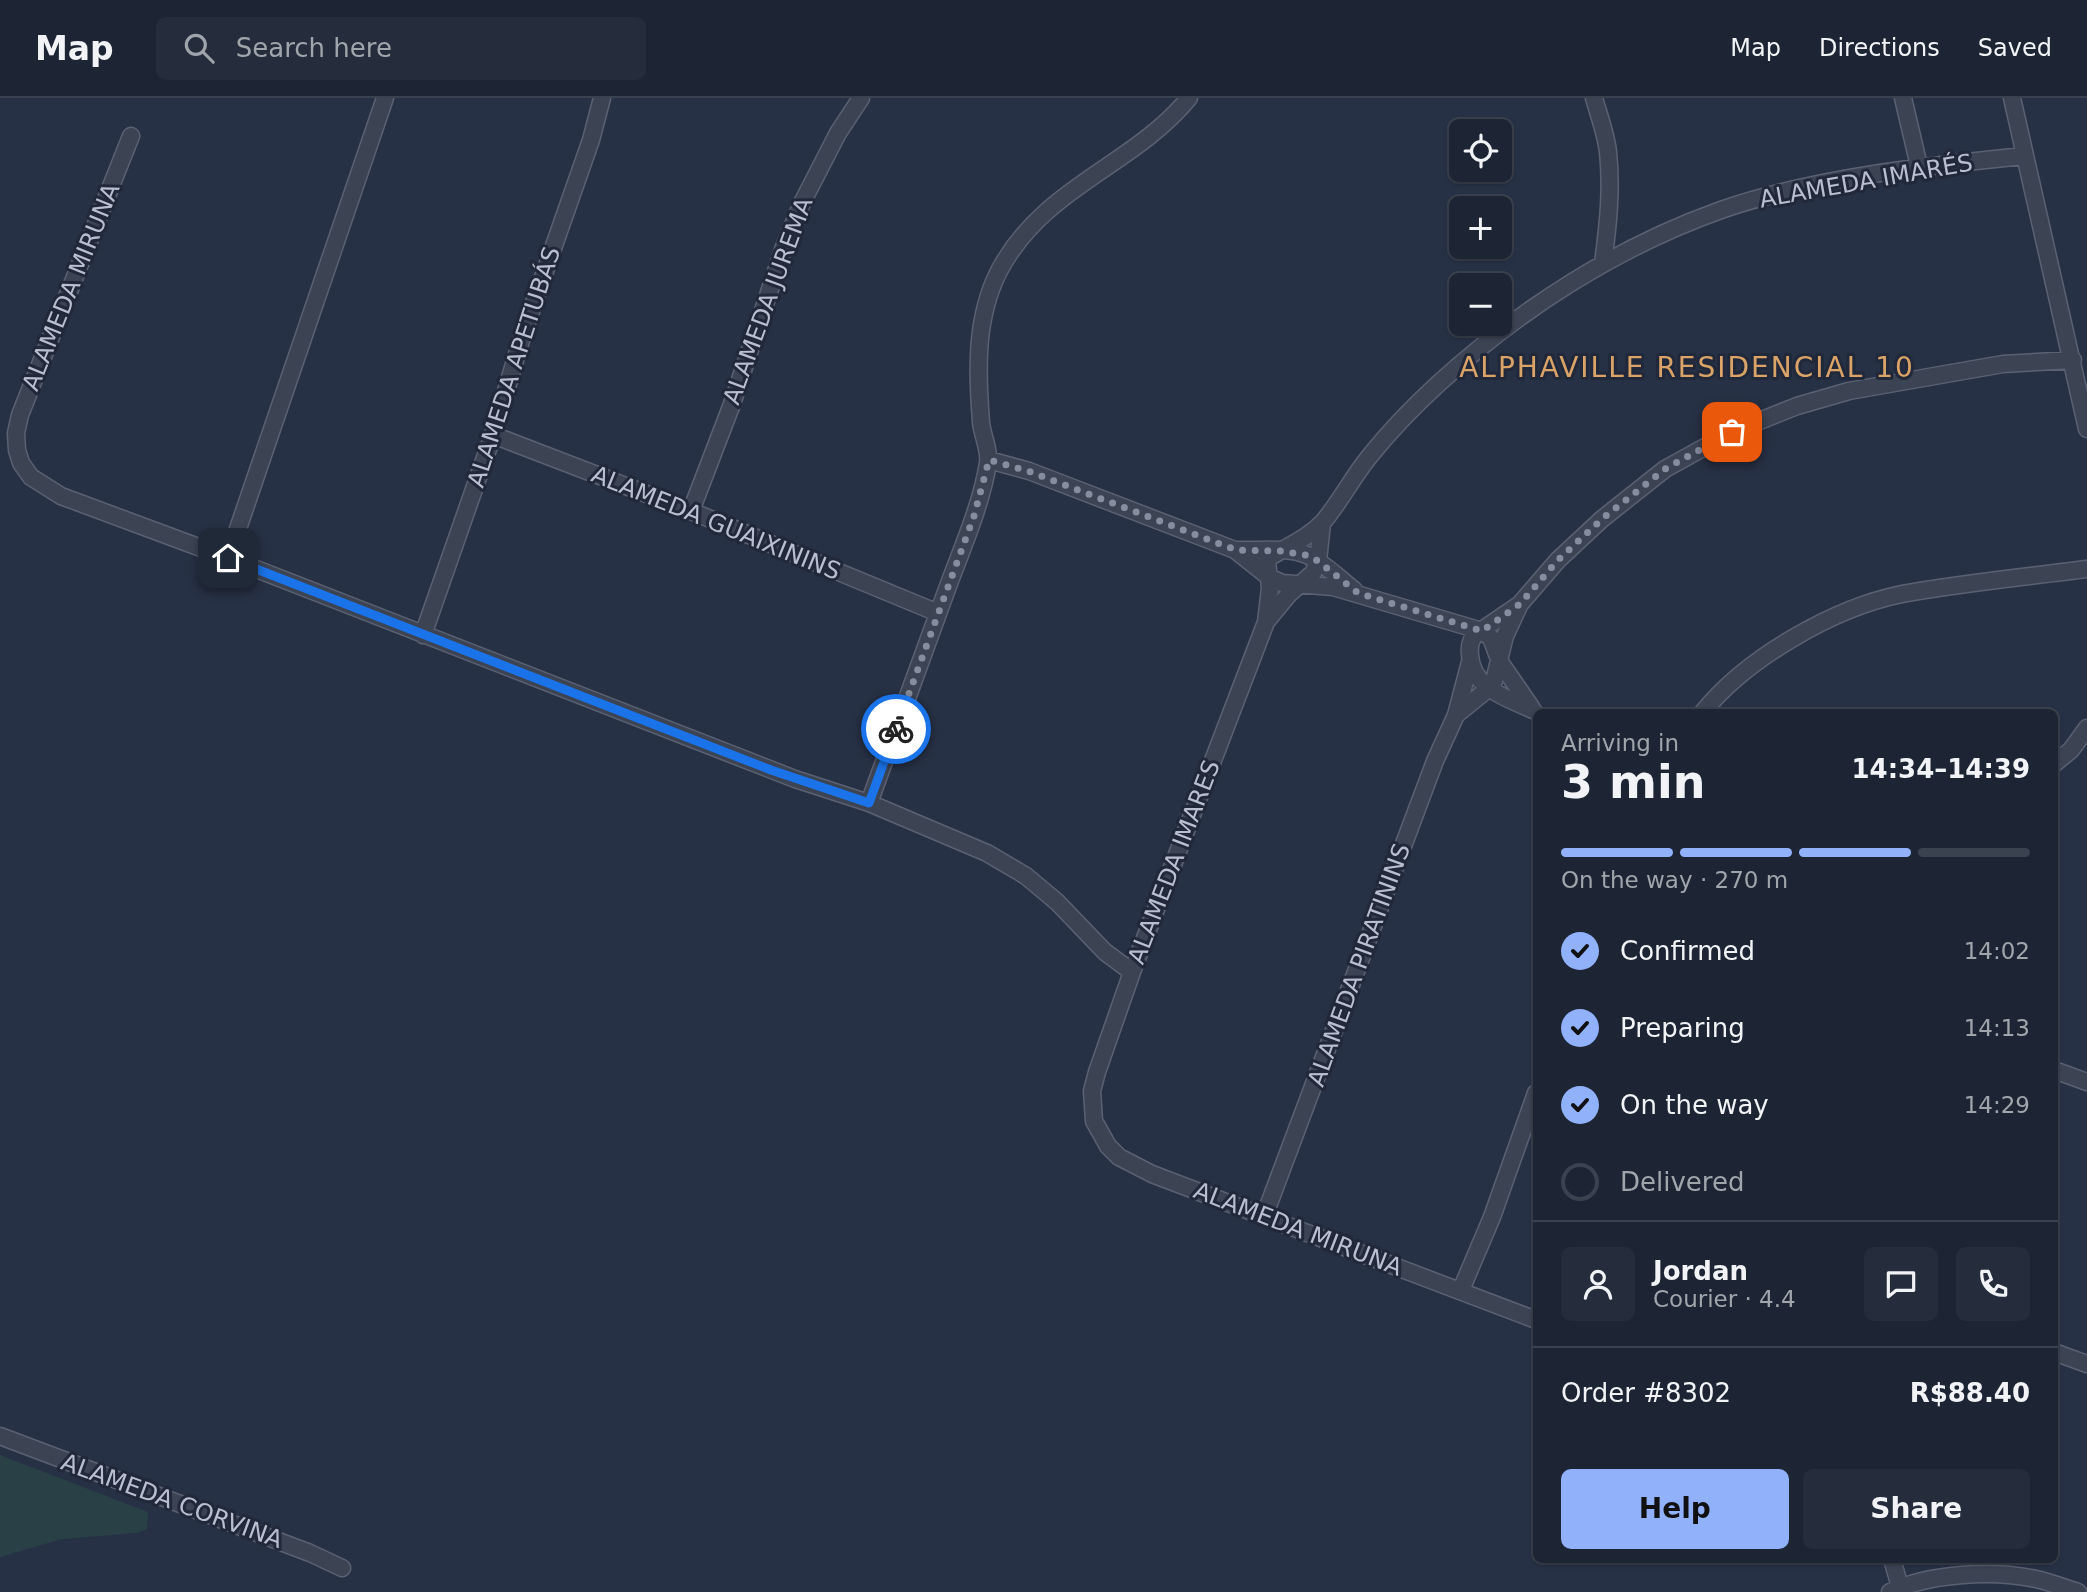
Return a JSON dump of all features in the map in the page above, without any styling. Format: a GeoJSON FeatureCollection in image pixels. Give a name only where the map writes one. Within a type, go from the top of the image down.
{"type":"FeatureCollection","features":[{"type":"Feature","properties":{"kind":"street"},"geometry":{"type":"LineString","coordinates":[[228,558],[385,98]]}},
{"type":"Feature","properties":{"kind":"street","name":"ALAMEDA APETUBÁS"},"geometry":{"type":"LineString","coordinates":[[423,635],[493,435],[522,337],[591,140],[602,98]]}},
{"type":"Feature","properties":{"kind":"street","name":"ALAMEDA JUREMA"},"geometry":{"type":"LineString","coordinates":[[691,511],[732,404],[797,214],[820,164],[861,98]]}},
{"type":"Feature","properties":{"kind":"street"},"geometry":{"type":"LineString","coordinates":[[869,803],[974,516],[989,460],[981,426],[978,359],[984,311],[999,271],[1023,234],[1044,212],[1156,132],[1189,98]]}},
{"type":"Feature","properties":{"kind":"street"},"geometry":{"type":"LineString","coordinates":[[1594,98],[1608,149],[1610,183],[1610,209],[1603,263]]}},
{"type":"Feature","properties":{"kind":"street"},"geometry":{"type":"LineString","coordinates":[[1903,98],[1919,166]]}},
{"type":"Feature","properties":{"kind":"street"},"geometry":{"type":"LineString","coordinates":[[2012,98],[2087,429]]}},
{"type":"Feature","properties":{"kind":"street","name":"ALAMEDA MIRUNA"},"geometry":{"type":"LineString","coordinates":[[131,136],[20,415],[16,450],[31,477],[61,496],[228,558],[795,779],[869,803],[987,853],[1026,876],[1057,902],[1105,952],[1132,972]]}},
{"type":"Feature","properties":{"kind":"street","name":"ALAMEDA IMARÉS"},"geometry":{"type":"LineString","coordinates":[[1322,523],[1369,457],[1437,384],[1538,304],[1603,263],[1671,229],[1723,209],[1816,185],[1919,166],[2024,156]]}},
{"type":"Feature","properties":{"kind":"street"},"geometry":{"type":"LineString","coordinates":[[1533,711],[1488,689],[1474,674],[1470,654],[1473,636],[1520,604],[1558,560],[1602,519],[1665,469],[1732,432],[1797,405],[1849,391],[2003,364],[2073,360]]}},
{"type":"Feature","properties":{"kind":"street","name":"ALAMEDA GUAIXININS"},"geometry":{"type":"LineString","coordinates":[[493,435],[691,511],[938,612]]}},
{"type":"Feature","properties":{"kind":"street"},"geometry":{"type":"LineString","coordinates":[[989,460],[1028,471],[1236,550],[1269,577],[1282,583],[1325,586],[1358,593],[1482,631],[1491,638],[1500,662],[1533,709]]}},
{"type":"Feature","properties":{"kind":"street"},"geometry":{"type":"LineString","coordinates":[[1266,622],[1269,577],[1267,561],[1303,539],[1322,523]]}},
{"type":"Feature","properties":{"kind":"street"},"geometry":{"type":"LineString","coordinates":[[1266,622],[1282,602],[1313,573],[1318,561],[1322,523]]}},
{"type":"Feature","properties":{"kind":"street"},"geometry":{"type":"LineString","coordinates":[[1236,550],[1280,551],[1306,555],[1318,561],[1358,593]]}},
{"type":"Feature","properties":{"kind":"street"},"geometry":{"type":"LineString","coordinates":[[1705,709],[1754,664],[1784,643],[1845,612],[1899,595],[2087,569]]}},
{"type":"Feature","properties":{"kind":"street"},"geometry":{"type":"LineString","coordinates":[[1456,715],[1494,681],[1505,636],[1520,604]]}},
{"type":"Feature","properties":{"kind":"street"},"geometry":{"type":"LineString","coordinates":[[1432,617],[1470,654]]}},
{"type":"Feature","properties":{"kind":"street","name":"ALAMEDA IMARES"},"geometry":{"type":"LineString","coordinates":[[1091,1105],[1097,1072],[1132,972],[1266,622]]}},
{"type":"Feature","properties":{"kind":"street","name":"ALAMEDA PIRATININS"},"geometry":{"type":"LineString","coordinates":[[1264,1217],[1435,761],[1456,715],[1470,654]]}},
{"type":"Feature","properties":{"kind":"street"},"geometry":{"type":"LineString","coordinates":[[2058,761],[2071,750],[2087,728]]}},
{"type":"Feature","properties":{"kind":"street"},"geometry":{"type":"LineString","coordinates":[[2058,1071],[2087,1082]]}},
{"type":"Feature","properties":{"kind":"street"},"geometry":{"type":"LineString","coordinates":[[1461,1290],[1492,1217],[1533,1101]]}},
{"type":"Feature","properties":{"kind":"street","name":"ALAMEDA MIRUNA"},"geometry":{"type":"LineString","coordinates":[[1091,1105],[1098,1132],[1119,1157],[1152,1174],[1533,1319]]}},
{"type":"Feature","properties":{"kind":"street"},"geometry":{"type":"LineString","coordinates":[[2058,1353],[2087,1364]]}},
{"type":"Feature","properties":{"kind":"street","name":"ALAMEDA CORVINA"},"geometry":{"type":"LineString","coordinates":[[0,1436],[310,1553],[342,1568]]}},
{"type":"Feature","properties":{"kind":"street"},"geometry":{"type":"LineString","coordinates":[[1892,1563],[1895,1590],[1946,1576],[1986,1574],[2035,1579],[2078,1592]]}},
{"type":"Feature","properties":{"kind":"green space"},"geometry":{"type":"Polygon","coordinates":[[[0,1455],[148,1512],[147,1529],[137,1533],[62,1539],[0,1557],[0,1455]]]}},
{"type":"Feature","properties":{"kind":"way so far"},"geometry":{"type":"LineString","coordinates":[[896,729],[974,516],[989,460],[1116,503],[1236,550],[1296,552],[1306,555],[1318,561],[1358,593],[1482,631],[1520,604],[1558,560],[1602,519],[1665,469],[1732,432]]}},
{"type":"Feature","properties":{"kind":"district","name":"ALPHAVILLE RESIDENCIAL 10"},"geometry":{"type":"Point","coordinates":[1687,367]}},
{"type":"Feature","properties":{"kind":"route"},"geometry":{"type":"LineString","coordinates":[[228,558],[771,770],[869,803],[896,729]]}}]}
